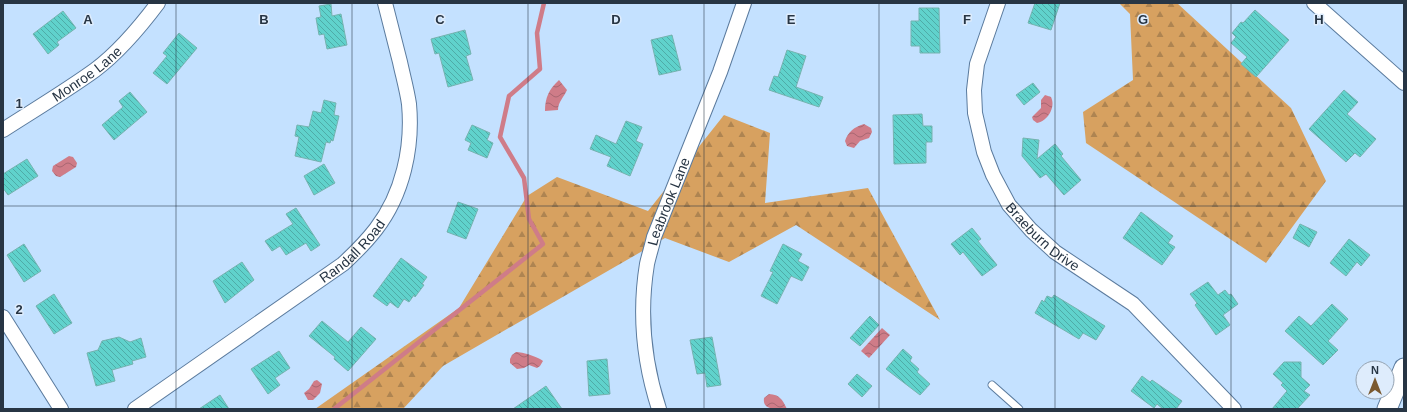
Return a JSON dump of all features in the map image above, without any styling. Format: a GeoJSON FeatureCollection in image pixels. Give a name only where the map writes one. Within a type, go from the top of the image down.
{"type":"FeatureCollection","features":[{"type":"Feature","properties":{"kind":"street","name":"Monroe Lane"},"geometry":{"type":"LineString","coordinates":[[3,130],[96,69],[120,47],[158,3]]}},
{"type":"Feature","properties":{"kind":"street","name":"Randall Road"},"geometry":{"type":"LineString","coordinates":[[135,409],[343,264],[361,247],[380,223],[390,207],[400,184],[407,157],[410,132],[409,104],[385,3]]}},
{"type":"Feature","properties":{"kind":"street","name":"Leabrook Lane"},"geometry":{"type":"LineString","coordinates":[[660,409],[654,394],[647,358],[644,327],[644,296],[647,263],[654,237],[720,72],[744,3]]}},
{"type":"Feature","properties":{"kind":"street","name":"Braeburn Drive"},"geometry":{"type":"LineString","coordinates":[[998,3],[977,64],[974,90],[975,113],[984,152],[993,175],[1009,205],[1031,230],[1055,252],[1133,304],[1234,409]]}},
{"type":"Feature","properties":{"kind":"street"},"geometry":{"type":"LineString","coordinates":[[1314,3],[1404,83]]}},
{"type":"Feature","properties":{"kind":"street"},"geometry":{"type":"LineString","coordinates":[[3,317],[61,409]]}},
{"type":"Feature","properties":{"kind":"street"},"geometry":{"type":"LineString","coordinates":[[1387,409],[1404,368]]}},
{"type":"Feature","properties":{"kind":"lane"},"geometry":{"type":"LineString","coordinates":[[992,385],[1019,409]]}},
{"type":"Feature","properties":{"kind":"green space"},"geometry":{"type":"Polygon","coordinates":[[[1119,3],[1177,3],[1291,108],[1326,181],[1266,263],[1086,143],[1083,112],[1133,80],[1130,14],[1119,3]]]}},
{"type":"Feature","properties":{"kind":"green space"},"geometry":{"type":"Polygon","coordinates":[[[724,115],[770,133],[765,203],[868,188],[940,320],[796,225],[729,262],[665,238],[443,366],[403,409],[315,409],[459,308],[527,196],[557,177],[648,211],[724,115]]]}},
{"type":"Feature","properties":{"kind":"water"},"geometry":{"type":"Polygon","coordinates":[[[559,80],[567,90],[560,102],[558,110],[545,111],[548,94],[559,80]]]}},
{"type":"Feature","properties":{"kind":"water"},"geometry":{"type":"Polygon","coordinates":[[[1045,95],[1051,97],[1052,109],[1045,120],[1037,123],[1032,117],[1041,108],[1041,100],[1045,95]]]}},
{"type":"Feature","properties":{"kind":"water"},"geometry":{"type":"Polygon","coordinates":[[[864,124],[871,128],[872,132],[869,138],[860,141],[854,148],[847,146],[845,141],[850,132],[854,128],[864,124]]]}},
{"type":"Feature","properties":{"kind":"water"},"geometry":{"type":"Polygon","coordinates":[[[69,156],[73,157],[77,163],[76,167],[60,177],[56,176],[52,171],[53,166],[69,156]]]}},
{"type":"Feature","properties":{"kind":"water"},"geometry":{"type":"Polygon","coordinates":[[[882,328],[890,335],[869,358],[861,351],[882,328]]]}},
{"type":"Feature","properties":{"kind":"water"},"geometry":{"type":"Polygon","coordinates":[[[516,352],[530,355],[543,361],[537,368],[529,365],[524,368],[517,369],[510,363],[512,355],[516,352]]]}},
{"type":"Feature","properties":{"kind":"water"},"geometry":{"type":"Polygon","coordinates":[[[317,380],[322,384],[320,393],[313,400],[308,400],[304,393],[309,389],[314,381],[317,380]]]}},
{"type":"Feature","properties":{"kind":"water"},"geometry":{"type":"Polygon","coordinates":[[[769,394],[776,395],[780,398],[787,409],[775,409],[765,405],[764,398],[769,394]]]}},
{"type":"Feature","properties":{"kind":"building"},"geometry":{"type":"Polygon","coordinates":[[[1035,3],[1060,3],[1051,30],[1028,23],[1035,3]]]}},
{"type":"Feature","properties":{"kind":"building"},"geometry":{"type":"Polygon","coordinates":[[[331,4],[332,16],[341,14],[347,45],[327,49],[324,34],[319,35],[316,18],[321,17],[319,6],[331,4]]]}},
{"type":"Feature","properties":{"kind":"building"},"geometry":{"type":"Polygon","coordinates":[[[919,8],[939,8],[940,53],[920,53],[920,46],[911,46],[911,21],[919,21],[919,8]]]}},
{"type":"Feature","properties":{"kind":"building"},"geometry":{"type":"Polygon","coordinates":[[[1255,10],[1289,40],[1256,77],[1241,64],[1247,57],[1231,43],[1236,37],[1232,33],[1241,22],[1243,23],[1255,10]]]}},
{"type":"Feature","properties":{"kind":"building"},"geometry":{"type":"Polygon","coordinates":[[[63,11],[76,28],[57,42],[59,45],[48,54],[33,34],[63,11]]]}},
{"type":"Feature","properties":{"kind":"building"},"geometry":{"type":"Polygon","coordinates":[[[465,30],[471,54],[466,56],[473,80],[448,87],[439,53],[435,54],[431,39],[465,30]]]}},
{"type":"Feature","properties":{"kind":"building"},"geometry":{"type":"Polygon","coordinates":[[[179,33],[197,48],[167,84],[153,73],[167,56],[163,53],[179,33]]]}},
{"type":"Feature","properties":{"kind":"building"},"geometry":{"type":"Polygon","coordinates":[[[672,35],[681,70],[659,75],[651,40],[672,35]]]}},
{"type":"Feature","properties":{"kind":"building"},"geometry":{"type":"Polygon","coordinates":[[[787,50],[806,56],[796,87],[823,97],[819,107],[769,90],[774,76],[778,77],[787,50]]]}},
{"type":"Feature","properties":{"kind":"building"},"geometry":{"type":"Polygon","coordinates":[[[1033,83],[1040,92],[1024,105],[1016,95],[1033,83]]]}},
{"type":"Feature","properties":{"kind":"building"},"geometry":{"type":"Polygon","coordinates":[[[1344,90],[1358,102],[1347,114],[1376,139],[1360,157],[1355,153],[1346,162],[1309,129],[1344,90]]]}},
{"type":"Feature","properties":{"kind":"building"},"geometry":{"type":"Polygon","coordinates":[[[130,92],[147,112],[114,140],[102,125],[123,107],[119,101],[130,92]]]}},
{"type":"Feature","properties":{"kind":"building"},"geometry":{"type":"Polygon","coordinates":[[[324,100],[336,103],[334,115],[339,116],[333,141],[331,140],[330,143],[326,142],[321,162],[295,156],[299,137],[295,136],[297,125],[309,127],[313,111],[321,113],[324,100]]]}},
{"type":"Feature","properties":{"kind":"building"},"geometry":{"type":"Polygon","coordinates":[[[922,114],[923,126],[932,126],[932,142],[926,142],[926,163],[894,164],[893,115],[922,114]]]}},
{"type":"Feature","properties":{"kind":"building"},"geometry":{"type":"Polygon","coordinates":[[[626,121],[642,127],[636,141],[643,144],[630,176],[607,166],[611,157],[590,149],[596,135],[616,144],[626,121]]]}},
{"type":"Feature","properties":{"kind":"building"},"geometry":{"type":"Polygon","coordinates":[[[472,125],[490,133],[487,140],[493,143],[487,158],[468,150],[471,143],[465,140],[472,125]]]}},
{"type":"Feature","properties":{"kind":"building"},"geometry":{"type":"Polygon","coordinates":[[[1023,138],[1039,140],[1037,159],[1055,144],[1063,154],[1061,156],[1081,180],[1064,195],[1046,174],[1040,178],[1022,156],[1023,138]]]}},
{"type":"Feature","properties":{"kind":"building"},"geometry":{"type":"Polygon","coordinates":[[[27,159],[38,176],[8,195],[3,188],[3,174],[27,159]]]}},
{"type":"Feature","properties":{"kind":"building"},"geometry":{"type":"Polygon","coordinates":[[[324,164],[335,183],[314,195],[304,176],[324,164]]]}},
{"type":"Feature","properties":{"kind":"building"},"geometry":{"type":"Polygon","coordinates":[[[458,202],[478,209],[466,239],[447,232],[458,202]]]}},
{"type":"Feature","properties":{"kind":"building"},"geometry":{"type":"Polygon","coordinates":[[[296,208],[320,245],[311,251],[306,243],[286,255],[280,246],[272,251],[265,241],[293,224],[286,214],[296,208]]]}},
{"type":"Feature","properties":{"kind":"building"},"geometry":{"type":"Polygon","coordinates":[[[1141,212],[1173,236],[1168,243],[1175,247],[1162,265],[1123,238],[1141,212]]]}},
{"type":"Feature","properties":{"kind":"building"},"geometry":{"type":"Polygon","coordinates":[[[1300,224],[1317,232],[1309,247],[1293,238],[1300,224]]]}},
{"type":"Feature","properties":{"kind":"building"},"geometry":{"type":"Polygon","coordinates":[[[972,228],[981,239],[978,241],[997,265],[982,276],[963,252],[960,255],[951,244],[972,228]]]}},
{"type":"Feature","properties":{"kind":"building"},"geometry":{"type":"Polygon","coordinates":[[[1349,239],[1370,255],[1361,266],[1357,262],[1346,276],[1330,263],[1349,239]]]}},
{"type":"Feature","properties":{"kind":"building"},"geometry":{"type":"Polygon","coordinates":[[[24,244],[41,271],[24,282],[7,255],[24,244]]]}},
{"type":"Feature","properties":{"kind":"building"},"geometry":{"type":"Polygon","coordinates":[[[783,244],[802,254],[798,261],[809,267],[802,281],[791,276],[777,304],[761,296],[773,272],[770,271],[783,244]]]}},
{"type":"Feature","properties":{"kind":"building"},"geometry":{"type":"Polygon","coordinates":[[[401,258],[427,277],[422,284],[424,285],[415,297],[414,295],[409,302],[404,299],[398,308],[390,302],[387,306],[373,296],[401,258]]]}},
{"type":"Feature","properties":{"kind":"building"},"geometry":{"type":"Polygon","coordinates":[[[242,262],[254,280],[225,303],[213,281],[242,262]]]}},
{"type":"Feature","properties":{"kind":"building"},"geometry":{"type":"Polygon","coordinates":[[[1208,282],[1218,295],[1225,290],[1229,295],[1231,294],[1238,304],[1223,315],[1230,325],[1216,335],[1195,305],[1197,303],[1190,294],[1208,282]]]}},
{"type":"Feature","properties":{"kind":"building"},"geometry":{"type":"Polygon","coordinates":[[[54,294],[72,323],[54,334],[36,306],[54,294]]]}},
{"type":"Feature","properties":{"kind":"building"},"geometry":{"type":"Polygon","coordinates":[[[1054,295],[1105,326],[1096,340],[1083,333],[1079,339],[1035,313],[1042,300],[1044,302],[1047,296],[1052,298],[1054,295]]]}},
{"type":"Feature","properties":{"kind":"building"},"geometry":{"type":"Polygon","coordinates":[[[1332,304],[1348,319],[1328,341],[1338,350],[1323,365],[1285,331],[1299,316],[1311,326],[1332,304]]]}},
{"type":"Feature","properties":{"kind":"building"},"geometry":{"type":"Polygon","coordinates":[[[870,316],[879,325],[860,346],[850,338],[870,316]]]}},
{"type":"Feature","properties":{"kind":"building"},"geometry":{"type":"Polygon","coordinates":[[[322,321],[348,342],[361,327],[376,339],[348,371],[334,359],[335,357],[309,336],[322,321]]]}},
{"type":"Feature","properties":{"kind":"building"},"geometry":{"type":"Polygon","coordinates":[[[119,337],[130,342],[141,338],[146,357],[132,361],[133,364],[112,370],[115,381],[96,386],[87,353],[98,350],[102,341],[119,337]]]}},
{"type":"Feature","properties":{"kind":"building"},"geometry":{"type":"Polygon","coordinates":[[[712,337],[721,385],[707,387],[705,373],[697,374],[690,340],[712,337]]]}},
{"type":"Feature","properties":{"kind":"building"},"geometry":{"type":"Polygon","coordinates":[[[903,349],[912,357],[910,361],[919,369],[917,372],[930,384],[920,395],[886,369],[903,349]]]}},
{"type":"Feature","properties":{"kind":"building"},"geometry":{"type":"Polygon","coordinates":[[[279,351],[290,368],[275,378],[280,385],[268,394],[251,369],[279,351]]]}},
{"type":"Feature","properties":{"kind":"building"},"geometry":{"type":"Polygon","coordinates":[[[607,359],[610,394],[589,396],[587,361],[607,359]]]}},
{"type":"Feature","properties":{"kind":"building"},"geometry":{"type":"Polygon","coordinates":[[[1284,362],[1301,362],[1301,377],[1310,385],[1304,391],[1310,395],[1297,409],[1272,409],[1287,391],[1281,385],[1283,383],[1273,374],[1284,362]]]}},
{"type":"Feature","properties":{"kind":"building"},"geometry":{"type":"Polygon","coordinates":[[[857,374],[872,386],[862,397],[848,384],[857,374]]]}},
{"type":"Feature","properties":{"kind":"building"},"geometry":{"type":"Polygon","coordinates":[[[1142,376],[1150,382],[1152,380],[1182,401],[1176,409],[1163,409],[1157,404],[1154,408],[1131,391],[1142,376]]]}},
{"type":"Feature","properties":{"kind":"building"},"geometry":{"type":"Polygon","coordinates":[[[546,386],[562,409],[513,409],[546,386]]]}},
{"type":"Feature","properties":{"kind":"building"},"geometry":{"type":"Polygon","coordinates":[[[220,395],[229,409],[199,409],[220,395]]]}},
{"type":"Feature","properties":{"kind":"waterway"},"geometry":{"type":"LineString","coordinates":[[334,409],[543,244],[529,219],[524,178],[500,137],[509,96],[540,69],[537,33],[544,3]]}}]}
